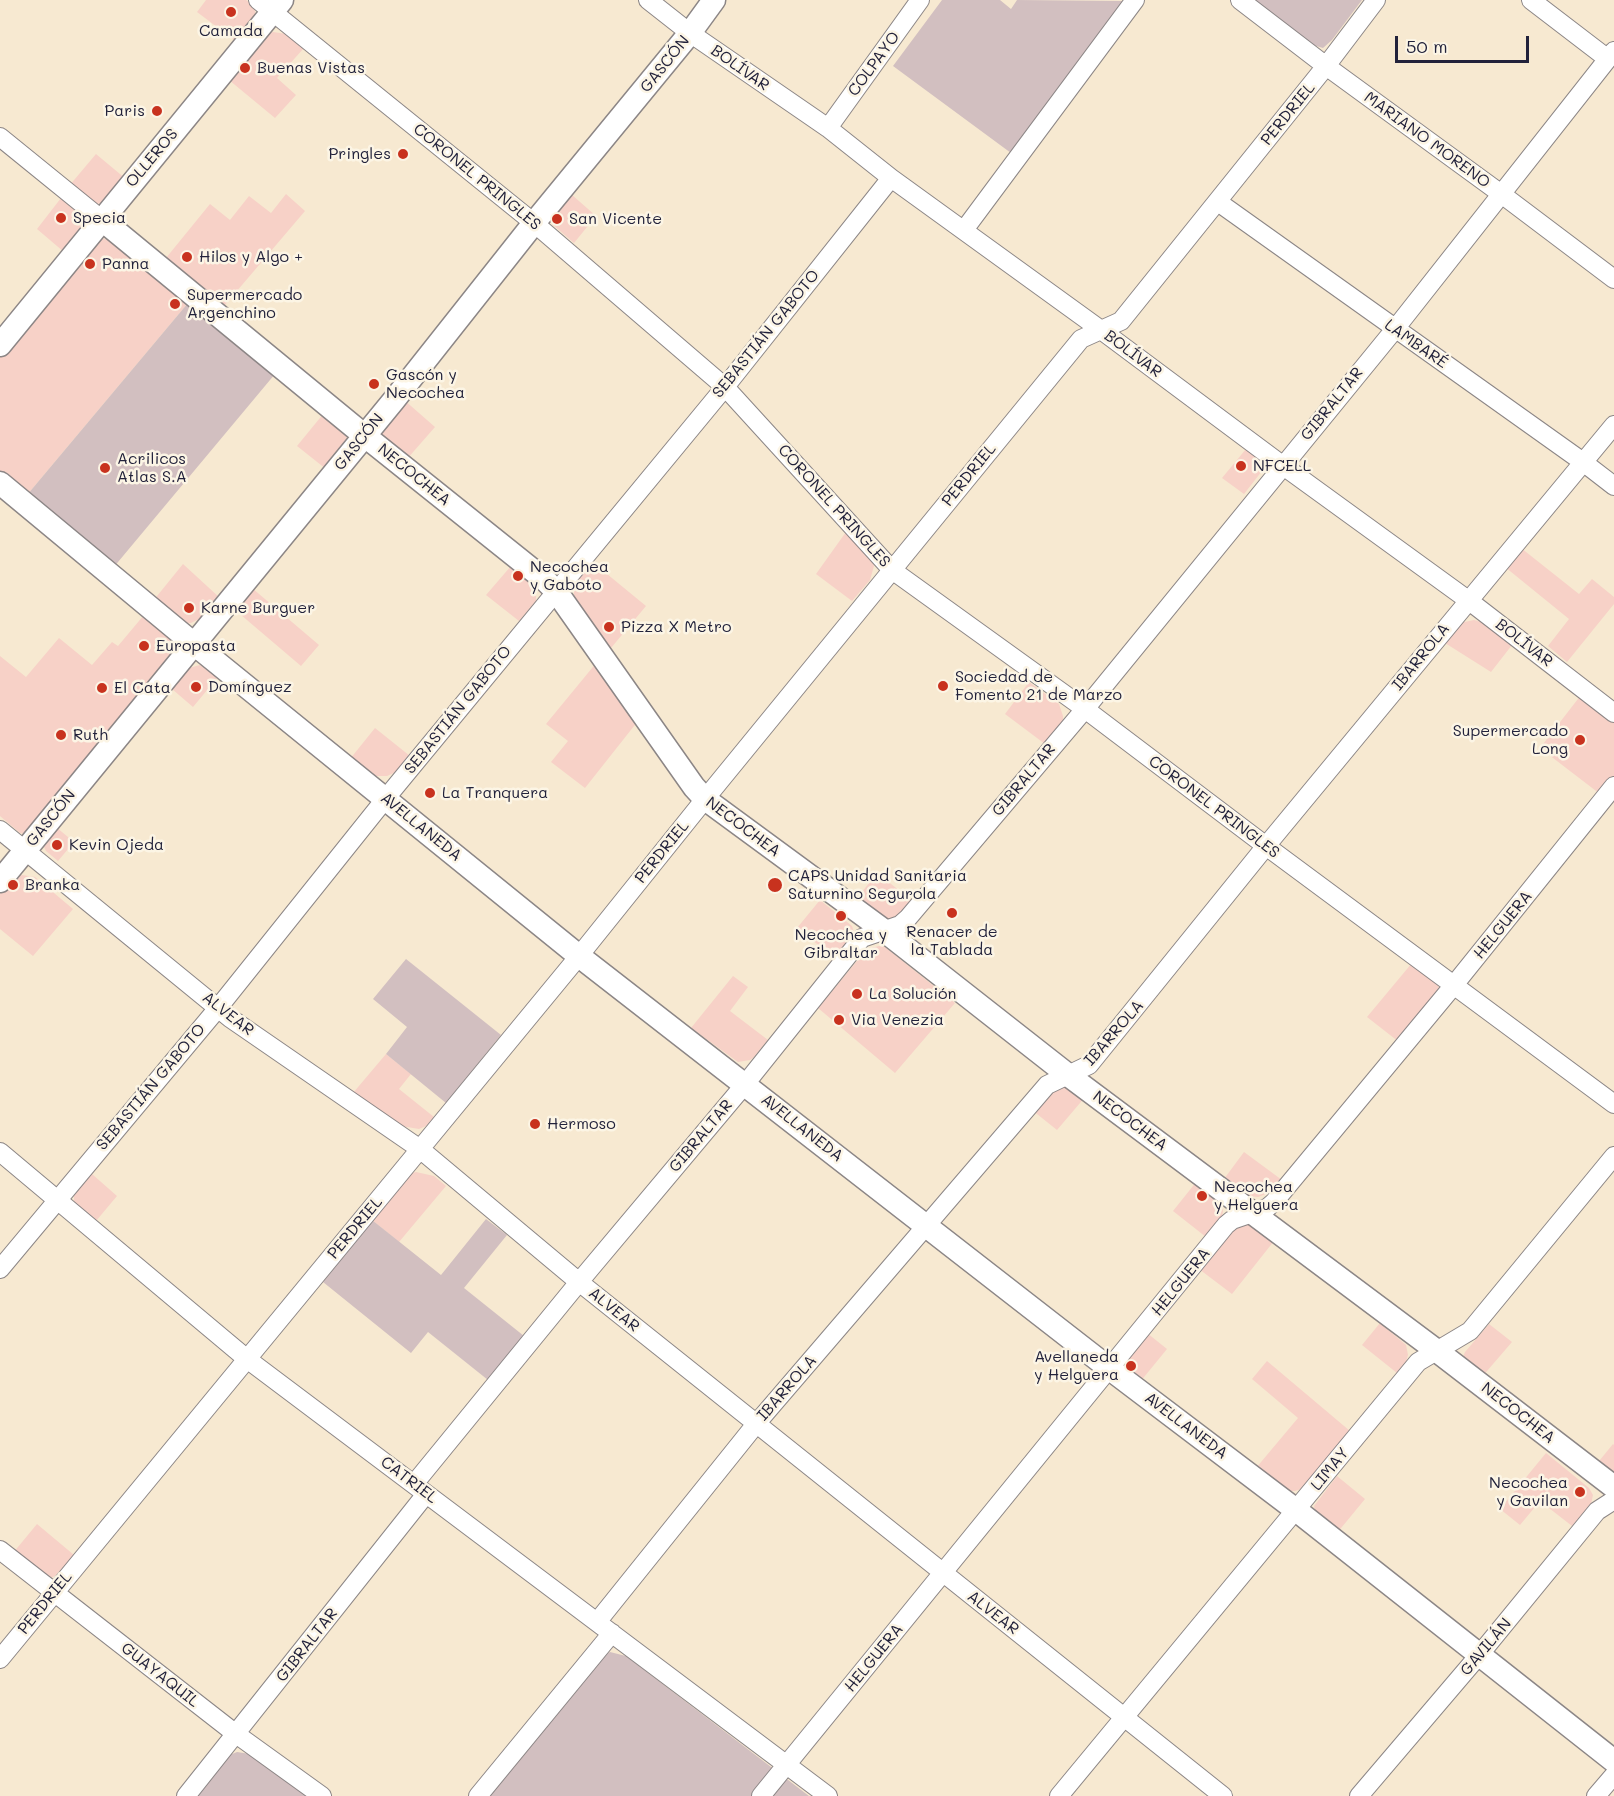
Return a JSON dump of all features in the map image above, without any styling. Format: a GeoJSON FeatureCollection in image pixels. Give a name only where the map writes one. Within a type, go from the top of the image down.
{"type":"FeatureCollection","features":[{"type":"Feature","properties":{"kind":"street","name":"BOLÍVAR"},"geometry":{"type":"LineString","coordinates":[[648,0],[690,33],[828,128],[891,178],[1468,600],[1614,713]]}},
{"type":"Feature","properties":{"kind":"street","name":"GASCÓN"},"geometry":{"type":"LineString","coordinates":[[0,881],[365,436],[534,223],[690,33],[714,0]]}},
{"type":"Feature","properties":{"kind":"street","name":"COLPAYO"},"geometry":{"type":"LineString","coordinates":[[828,128],[920,0]]}},
{"type":"Feature","properties":{"kind":"street"},"geometry":{"type":"LineString","coordinates":[[964,230],[1135,0]]}},
{"type":"Feature","properties":{"kind":"street","name":"MARIANO MORENO"},"geometry":{"type":"LineString","coordinates":[[1240,0],[1614,279]]}},
{"type":"Feature","properties":{"kind":"street","name":"PERDRIEL"},"geometry":{"type":"LineString","coordinates":[[0,1659],[579,956],[1081,339],[1121,321],[1218,202],[1376,0]]}},
{"type":"Feature","properties":{"kind":"street"},"geometry":{"type":"LineString","coordinates":[[1532,0],[1611,55]]}},
{"type":"Feature","properties":{"kind":"street","name":"OLLEROS"},"geometry":{"type":"LineString","coordinates":[[0,345],[271,4]]}},
{"type":"Feature","properties":{"kind":"street","name":"CORONEL PRINGLES"},"geometry":{"type":"LineString","coordinates":[[271,4],[534,223],[725,387],[892,570],[1085,709],[1614,1104]]}},
{"type":"Feature","properties":{"kind":"street","name":"GIBRALTAR"},"geometry":{"type":"LineString","coordinates":[[186,1796],[236,1734],[579,1282],[746,1083],[862,938],[882,929],[900,925],[908,918],[1085,709],[1395,329],[1611,55]]}},
{"type":"Feature","properties":{"kind":"street","name":"NECOCHEA"},"geometry":{"type":"LineString","coordinates":[[0,136],[365,436],[545,580],[556,591],[694,787],[705,799],[882,929],[1068,1075],[1437,1351],[1614,1487]]}},
{"type":"Feature","properties":{"kind":"street","name":"SEBASTIÁN GABOTO"},"geometry":{"type":"LineString","coordinates":[[0,1269],[218,1008],[386,798],[725,387],[891,178]]}},
{"type":"Feature","properties":{"kind":"street","name":"LAMBARÉ"},"geometry":{"type":"LineString","coordinates":[[1218,202],[1614,486]]}},
{"type":"Feature","properties":{"kind":"street","name":"IBARROLA"},"geometry":{"type":"LineString","coordinates":[[478,1796],[756,1424],[1047,1085],[1089,1065],[1266,846],[1614,425]]}},
{"type":"Feature","properties":{"kind":"street","name":"AVELLANEDA"},"geometry":{"type":"LineString","coordinates":[[0,483],[194,644],[579,956],[746,1083],[1110,1369],[1296,1510],[1614,1761]]}},
{"type":"Feature","properties":{"kind":"street","name":"HELGUERA"},"geometry":{"type":"LineString","coordinates":[[761,1796],[1226,1225],[1232,1220],[1267,1208],[1274,1202],[1454,985],[1614,786]]}},
{"type":"Feature","properties":{"kind":"street","name":"ALVEAR"},"geometry":{"type":"LineString","coordinates":[[0,830],[230,1018],[420,1149],[579,1282],[1223,1796]]}},
{"type":"Feature","properties":{"kind":"street","name":"CATRIEL"},"geometry":{"type":"LineString","coordinates":[[0,1152],[247,1359],[828,1796]]}},
{"type":"Feature","properties":{"kind":"street","name":"LIMAY"},"geometry":{"type":"LineString","coordinates":[[1059,1796],[1418,1362],[1470,1331],[1614,1156]]}},
{"type":"Feature","properties":{"kind":"street","name":"GAVILÁN"},"geometry":{"type":"LineString","coordinates":[[1359,1796],[1480,1654],[1597,1511],[1614,1500]]}},
{"type":"Feature","properties":{"kind":"street","name":"GUAYAQUIL"},"geometry":{"type":"LineString","coordinates":[[0,1550],[236,1734],[322,1796]]}},
{"type":"Feature","properties":{"kind":"street"},"geometry":{"type":"LineString","coordinates":[[1596,1796],[1614,1775]]}},
{"type":"Feature","properties":{"kind":"shaded area"},"geometry":{"type":"Polygon","coordinates":[[[206,0],[246,0],[252,4],[255,18],[237,42],[197,12],[206,0]]]}},
{"type":"Feature","properties":{"kind":"shaded area"},"geometry":{"type":"Polygon","coordinates":[[[942,0],[1000,0],[1011,9],[1017,0],[1125,1],[1011,153],[893,66],[942,0]]]}},
{"type":"Feature","properties":{"kind":"shaded area"},"geometry":{"type":"Polygon","coordinates":[[[1251,0],[1362,0],[1332,40],[1323,48],[1313,45],[1251,0]]]}},
{"type":"Feature","properties":{"kind":"shaded area"},"geometry":{"type":"Polygon","coordinates":[[[273,32],[287,34],[304,48],[277,78],[296,95],[275,118],[229,80],[267,34],[273,32]]]}},
{"type":"Feature","properties":{"kind":"shaded area"},"geometry":{"type":"Polygon","coordinates":[[[96,154],[126,179],[105,201],[98,204],[89,202],[69,186],[96,154]]]}},
{"type":"Feature","properties":{"kind":"shaded area"},"geometry":{"type":"Polygon","coordinates":[[[286,194],[305,211],[225,305],[166,258],[210,204],[230,220],[249,196],[271,213],[286,194]]]}},
{"type":"Feature","properties":{"kind":"shaded area"},"geometry":{"type":"Polygon","coordinates":[[[571,194],[596,216],[574,243],[552,224],[551,218],[571,194]]]}},
{"type":"Feature","properties":{"kind":"shaded area"},"geometry":{"type":"Polygon","coordinates":[[[61,198],[81,216],[84,224],[82,231],[64,252],[37,229],[61,198]]]}},
{"type":"Feature","properties":{"kind":"shaded area"},"geometry":{"type":"Polygon","coordinates":[[[102,238],[112,241],[188,303],[27,495],[0,473],[0,356],[97,240],[102,238]]]}},
{"type":"Feature","properties":{"kind":"shaded area"},"geometry":{"type":"Polygon","coordinates":[[[188,303],[275,374],[113,568],[27,495],[188,303]]]}},
{"type":"Feature","properties":{"kind":"shaded area"},"geometry":{"type":"Polygon","coordinates":[[[403,399],[435,427],[407,459],[381,437],[378,431],[403,399]]]}},
{"type":"Feature","properties":{"kind":"shaded area"},"geometry":{"type":"Polygon","coordinates":[[[324,413],[346,433],[347,439],[345,445],[326,469],[297,446],[324,413]]]}},
{"type":"Feature","properties":{"kind":"shaded area"},"geometry":{"type":"Polygon","coordinates":[[[1246,449],[1262,461],[1262,471],[1244,494],[1222,478],[1246,449]]]}},
{"type":"Feature","properties":{"kind":"shaded area"},"geometry":{"type":"Polygon","coordinates":[[[846,532],[874,566],[870,580],[852,601],[816,574],[846,532]]]}},
{"type":"Feature","properties":{"kind":"shaded area"},"geometry":{"type":"Polygon","coordinates":[[[1521,548],[1579,594],[1592,579],[1614,597],[1614,604],[1567,662],[1548,646],[1569,619],[1505,567],[1521,548]]]}},
{"type":"Feature","properties":{"kind":"shaded area"},"geometry":{"type":"Polygon","coordinates":[[[590,560],[646,606],[611,648],[577,606],[574,597],[574,581],[590,560]]]}},
{"type":"Feature","properties":{"kind":"shaded area"},"geometry":{"type":"Polygon","coordinates":[[[183,564],[220,598],[205,616],[191,623],[183,623],[153,601],[183,564]]]}},
{"type":"Feature","properties":{"kind":"shaded area"},"geometry":{"type":"Polygon","coordinates":[[[511,566],[536,590],[536,601],[519,621],[486,595],[511,566]]]}},
{"type":"Feature","properties":{"kind":"shaded area"},"geometry":{"type":"Polygon","coordinates":[[[252,588],[319,645],[301,666],[234,609],[252,588]]]}},
{"type":"Feature","properties":{"kind":"shaded area"},"geometry":{"type":"Polygon","coordinates":[[[144,615],[169,636],[174,645],[174,654],[24,834],[20,833],[0,816],[0,656],[26,677],[59,638],[92,665],[112,642],[118,646],[144,615]]]}},
{"type":"Feature","properties":{"kind":"shaded area"},"geometry":{"type":"Polygon","coordinates":[[[1474,620],[1481,622],[1512,645],[1491,672],[1445,643],[1460,623],[1474,620]]]}},
{"type":"Feature","properties":{"kind":"shaded area"},"geometry":{"type":"Polygon","coordinates":[[[597,662],[638,721],[585,788],[551,762],[568,741],[546,724],[597,662]]]}},
{"type":"Feature","properties":{"kind":"shaded area","name":"Domínguez"},"geometry":{"type":"Polygon","coordinates":[[[200,665],[218,677],[193,707],[172,689],[189,668],[200,665]]]}},
{"type":"Feature","properties":{"kind":"shaded area"},"geometry":{"type":"Polygon","coordinates":[[[1029,682],[1059,704],[1063,716],[1063,721],[1045,744],[1005,714],[1029,682]]]}},
{"type":"Feature","properties":{"kind":"shaded area","name":"Supermercado Long"},"geometry":{"type":"Polygon","coordinates":[[[1581,695],[1614,720],[1614,777],[1600,794],[1540,748],[1581,695]]]}},
{"type":"Feature","properties":{"kind":"shaded area"},"geometry":{"type":"Polygon","coordinates":[[[375,728],[410,756],[396,772],[387,776],[371,776],[350,759],[375,728]]]}},
{"type":"Feature","properties":{"kind":"shaded area"},"geometry":{"type":"Polygon","coordinates":[[[56,827],[74,842],[58,861],[44,847],[45,840],[56,827]]]}},
{"type":"Feature","properties":{"kind":"shaded area"},"geometry":{"type":"Polygon","coordinates":[[[877,873],[914,902],[894,919],[884,918],[858,897],[877,873]]]}},
{"type":"Feature","properties":{"kind":"shaded area"},"geometry":{"type":"Polygon","coordinates":[[[22,875],[35,877],[73,909],[33,956],[0,929],[0,894],[14,878],[22,875]]]}},
{"type":"Feature","properties":{"kind":"shaded area"},"geometry":{"type":"Polygon","coordinates":[[[820,900],[852,926],[854,932],[853,938],[836,959],[797,928],[820,900]]]}},
{"type":"Feature","properties":{"kind":"shaded area"},"geometry":{"type":"Polygon","coordinates":[[[885,947],[955,1003],[895,1073],[818,1008],[867,949],[885,947]]]}},
{"type":"Feature","properties":{"kind":"shaded area"},"geometry":{"type":"Polygon","coordinates":[[[406,959],[501,1035],[446,1103],[386,1054],[407,1027],[373,999],[406,959]]]}},
{"type":"Feature","properties":{"kind":"shaded area"},"geometry":{"type":"Polygon","coordinates":[[[1412,963],[1437,983],[1439,988],[1438,994],[1399,1042],[1367,1017],[1412,963]]]}},
{"type":"Feature","properties":{"kind":"shaded area"},"geometry":{"type":"Polygon","coordinates":[[[733,976],[748,987],[730,1011],[768,1040],[750,1060],[738,1062],[691,1028],[733,976]]]}},
{"type":"Feature","properties":{"kind":"shaded area"},"geometry":{"type":"Polygon","coordinates":[[[386,1054],[411,1074],[399,1089],[434,1117],[426,1126],[419,1129],[401,1126],[353,1093],[386,1054]]]}},
{"type":"Feature","properties":{"kind":"shaded area"},"geometry":{"type":"Polygon","coordinates":[[[1069,1086],[1086,1096],[1057,1130],[1032,1110],[1055,1089],[1069,1086]]]}},
{"type":"Feature","properties":{"kind":"shaded area"},"geometry":{"type":"Polygon","coordinates":[[[1244,1152],[1282,1180],[1271,1192],[1258,1197],[1247,1196],[1224,1179],[1244,1152]]]}},
{"type":"Feature","properties":{"kind":"shaded area"},"geometry":{"type":"Polygon","coordinates":[[[416,1172],[434,1176],[446,1186],[399,1242],[372,1220],[409,1174],[416,1172]]]}},
{"type":"Feature","properties":{"kind":"shaded area"},"geometry":{"type":"Polygon","coordinates":[[[92,1174],[117,1196],[96,1221],[74,1202],[74,1195],[92,1174]]]}},
{"type":"Feature","properties":{"kind":"shaded area"},"geometry":{"type":"Polygon","coordinates":[[[1197,1181],[1221,1203],[1223,1211],[1222,1217],[1206,1237],[1173,1211],[1197,1181]]]}},
{"type":"Feature","properties":{"kind":"shaded area"},"geometry":{"type":"Polygon","coordinates":[[[486,1219],[507,1235],[464,1288],[524,1336],[488,1380],[428,1332],[411,1353],[323,1282],[372,1220],[441,1275],[486,1219]]]}},
{"type":"Feature","properties":{"kind":"shaded area"},"geometry":{"type":"Polygon","coordinates":[[[1249,1223],[1274,1241],[1232,1294],[1199,1269],[1234,1226],[1249,1223]]]}},
{"type":"Feature","properties":{"kind":"shaded area"},"geometry":{"type":"Polygon","coordinates":[[[1380,1323],[1406,1345],[1408,1355],[1406,1362],[1397,1373],[1362,1345],[1380,1323]]]}},
{"type":"Feature","properties":{"kind":"shaded area"},"geometry":{"type":"Polygon","coordinates":[[[1489,1324],[1512,1342],[1481,1378],[1463,1357],[1489,1324]]]}},
{"type":"Feature","properties":{"kind":"shaded area"},"geometry":{"type":"Polygon","coordinates":[[[1147,1333],[1167,1349],[1140,1382],[1135,1378],[1129,1359],[1147,1333]]]}},
{"type":"Feature","properties":{"kind":"shaded area"},"geometry":{"type":"Polygon","coordinates":[[[1267,1361],[1350,1431],[1301,1489],[1295,1491],[1287,1491],[1256,1468],[1298,1418],[1252,1379],[1267,1361]]]}},
{"type":"Feature","properties":{"kind":"shaded area"},"geometry":{"type":"Polygon","coordinates":[[[1614,1445],[1614,1482],[1595,1466],[1614,1445]]]}},
{"type":"Feature","properties":{"kind":"shaded area"},"geometry":{"type":"Polygon","coordinates":[[[1546,1453],[1589,1488],[1593,1495],[1591,1504],[1572,1526],[1540,1501],[1520,1525],[1500,1509],[1546,1453]]]}},
{"type":"Feature","properties":{"kind":"shaded area"},"geometry":{"type":"Polygon","coordinates":[[[1337,1476],[1365,1499],[1337,1533],[1315,1511],[1314,1506],[1337,1476]]]}},
{"type":"Feature","properties":{"kind":"shaded area"},"geometry":{"type":"Polygon","coordinates":[[[37,1524],[74,1555],[51,1578],[13,1553],[37,1524]]]}},
{"type":"Feature","properties":{"kind":"shaded area"},"geometry":{"type":"Polygon","coordinates":[[[610,1652],[626,1656],[809,1796],[485,1796],[596,1661],[610,1652]]]}},
{"type":"Feature","properties":{"kind":"shaded area"},"geometry":{"type":"Polygon","coordinates":[[[237,1752],[250,1754],[307,1796],[193,1796],[225,1757],[237,1752]]]}},
{"type":"Feature","properties":{"kind":"place","name":"Camada"},"geometry":{"type":"Point","coordinates":[231,12]}},
{"type":"Feature","properties":{"kind":"place","name":"Buenas Vistas"},"geometry":{"type":"Point","coordinates":[245,68]}},
{"type":"Feature","properties":{"kind":"place","name":"Paris"},"geometry":{"type":"Point","coordinates":[157,111]}},
{"type":"Feature","properties":{"kind":"place","name":"Pringles"},"geometry":{"type":"Point","coordinates":[403,154]}},
{"type":"Feature","properties":{"kind":"place","name":"Specia"},"geometry":{"type":"Point","coordinates":[61,218]}},
{"type":"Feature","properties":{"kind":"place","name":"San Vicente"},"geometry":{"type":"Point","coordinates":[557,219]}},
{"type":"Feature","properties":{"kind":"place","name":"Hilos y Algo +"},"geometry":{"type":"Point","coordinates":[187,257]}},
{"type":"Feature","properties":{"kind":"place","name":"Panna"},"geometry":{"type":"Point","coordinates":[90,264]}},
{"type":"Feature","properties":{"kind":"place","name":"Supermercado Argenchino"},"geometry":{"type":"Point","coordinates":[175,304]}},
{"type":"Feature","properties":{"kind":"place","name":"Gascón y Necochea"},"geometry":{"type":"Point","coordinates":[374,384]}},
{"type":"Feature","properties":{"kind":"place","name":"NFCELL"},"geometry":{"type":"Point","coordinates":[1241,466]}},
{"type":"Feature","properties":{"kind":"place","name":"Acrilicos Atlas S.A"},"geometry":{"type":"Point","coordinates":[105,468]}},
{"type":"Feature","properties":{"kind":"place","name":"Necochea y Gaboto"},"geometry":{"type":"Point","coordinates":[518,576]}},
{"type":"Feature","properties":{"kind":"place","name":"Karne Burguer"},"geometry":{"type":"Point","coordinates":[189,608]}},
{"type":"Feature","properties":{"kind":"place","name":"Pizza X Metro"},"geometry":{"type":"Point","coordinates":[609,627]}},
{"type":"Feature","properties":{"kind":"place","name":"Europasta"},"geometry":{"type":"Point","coordinates":[144,646]}},
{"type":"Feature","properties":{"kind":"place","name":"Sociedad de Fomento 21 de Marzo"},"geometry":{"type":"Point","coordinates":[943,686]}},
{"type":"Feature","properties":{"kind":"place","name":"Domínguez"},"geometry":{"type":"Point","coordinates":[196,687]}},
{"type":"Feature","properties":{"kind":"place","name":"El Cata"},"geometry":{"type":"Point","coordinates":[102,688]}},
{"type":"Feature","properties":{"kind":"place","name":"Ruth"},"geometry":{"type":"Point","coordinates":[61,735]}},
{"type":"Feature","properties":{"kind":"place","name":"Supermercado Long"},"geometry":{"type":"Point","coordinates":[1580,740]}},
{"type":"Feature","properties":{"kind":"place","name":"La Tranquera"},"geometry":{"type":"Point","coordinates":[430,793]}},
{"type":"Feature","properties":{"kind":"place","name":"Kevin Ojeda"},"geometry":{"type":"Point","coordinates":[57,845]}},
{"type":"Feature","properties":{"kind":"place","name":"Branka"},"geometry":{"type":"Point","coordinates":[13,885]}},
{"type":"Feature","properties":{"kind":"place","name":"CAPS Unidad Sanitaria Saturnino Segurola"},"geometry":{"type":"Point","coordinates":[775,885]}},
{"type":"Feature","properties":{"kind":"place","name":"Renacer de la Tablada"},"geometry":{"type":"Point","coordinates":[952,913]}},
{"type":"Feature","properties":{"kind":"place","name":"Necochea y Gibraltar"},"geometry":{"type":"Point","coordinates":[841,916]}},
{"type":"Feature","properties":{"kind":"place","name":"La Solución"},"geometry":{"type":"Point","coordinates":[857,994]}},
{"type":"Feature","properties":{"kind":"place","name":"Via Venezia"},"geometry":{"type":"Point","coordinates":[839,1020]}},
{"type":"Feature","properties":{"kind":"place","name":"Hermoso"},"geometry":{"type":"Point","coordinates":[535,1124]}},
{"type":"Feature","properties":{"kind":"place","name":"Necochea y Helguera"},"geometry":{"type":"Point","coordinates":[1202,1196]}},
{"type":"Feature","properties":{"kind":"place","name":"Avellaneda y Helguera"},"geometry":{"type":"Point","coordinates":[1131,1366]}},
{"type":"Feature","properties":{"kind":"place","name":"Necochea y Gavilan"},"geometry":{"type":"Point","coordinates":[1580,1492]}}]}
